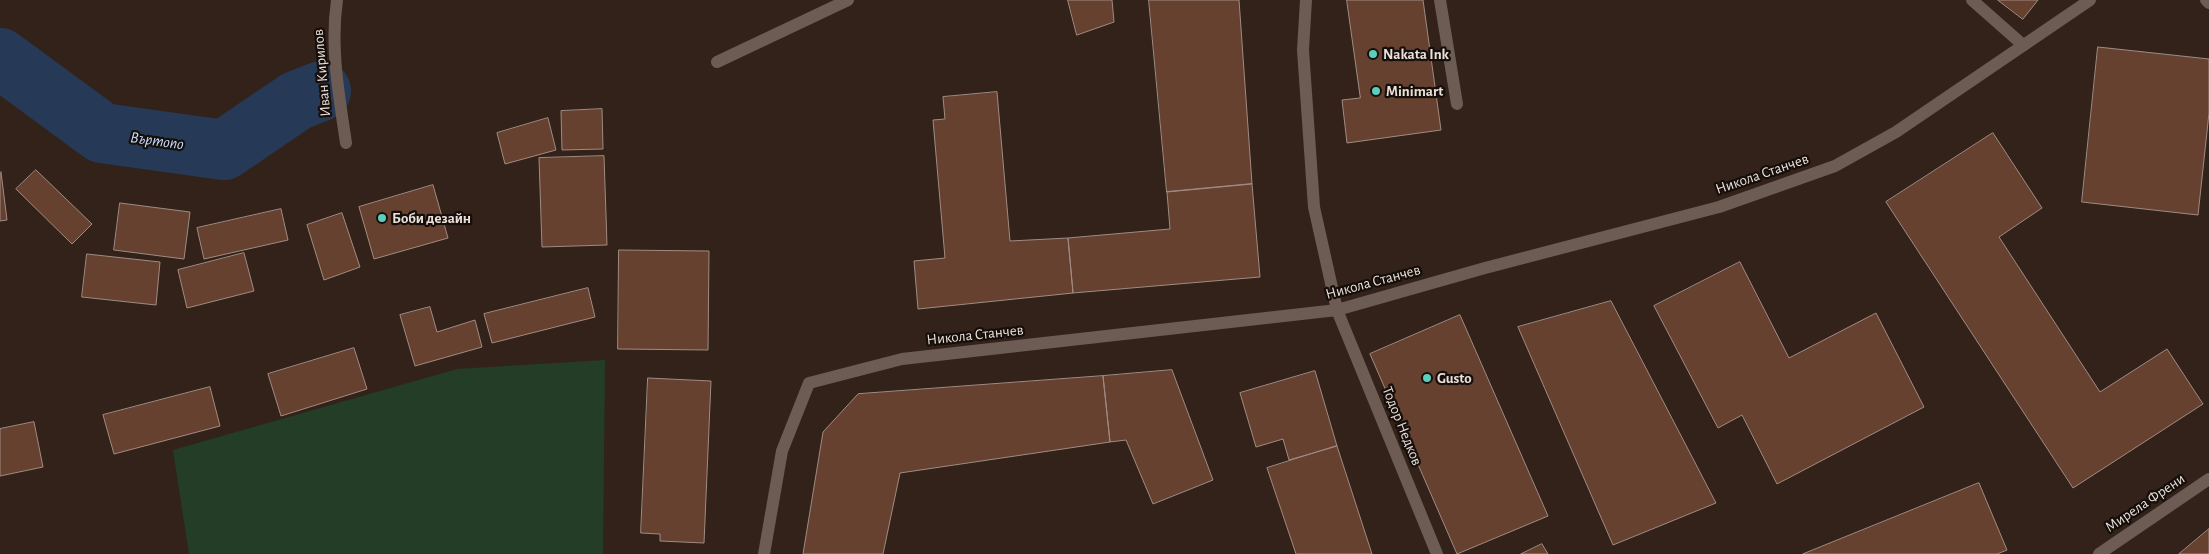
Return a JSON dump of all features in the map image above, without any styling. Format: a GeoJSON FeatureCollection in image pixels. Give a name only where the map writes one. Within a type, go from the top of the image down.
{"type":"FeatureCollection","features":[{"type":"Feature","properties":{"kind":"street","name":"Иван Кирилов"},"geometry":{"type":"LineString","coordinates":[[337,0],[333,28],[335,64],[346,143]]}},
{"type":"Feature","properties":{"kind":"street"},"geometry":{"type":"LineString","coordinates":[[717,62],[848,0]]}},
{"type":"Feature","properties":{"kind":"street","name":"Тодор Недков"},"geometry":{"type":"LineString","coordinates":[[1306,0],[1303,50],[1314,207],[1337,310],[1437,554]]}},
{"type":"Feature","properties":{"kind":"street"},"geometry":{"type":"LineString","coordinates":[[1440,0],[1457,104]]}},
{"type":"Feature","properties":{"kind":"street"},"geometry":{"type":"LineString","coordinates":[[1972,0],[2023,45]]}},
{"type":"Feature","properties":{"kind":"street","name":"Никола Станчев"},"geometry":{"type":"LineString","coordinates":[[764,554],[782,451],[809,383],[902,359],[1337,310],[1485,268],[1720,207],[1835,166],[1896,132],[2090,0]]}},
{"type":"Feature","properties":{"kind":"street"},"geometry":{"type":"LineString","coordinates":[[2206,0],[2209,3]]}},
{"type":"Feature","properties":{"kind":"street","name":"Мирела Френи"},"geometry":{"type":"LineString","coordinates":[[2099,554],[2209,480]]}},
{"type":"Feature","properties":{"kind":"green space"},"geometry":{"type":"Polygon","coordinates":[[[605,360],[603,554],[189,554],[173,450],[457,369],[605,360]]]}},
{"type":"Feature","properties":{"kind":"building"},"geometry":{"type":"Polygon","coordinates":[[[1068,0],[1112,0],[1114,22],[1077,35],[1068,0]]]}},
{"type":"Feature","properties":{"kind":"building"},"geometry":{"type":"Polygon","coordinates":[[[1149,0],[1239,0],[1252,184],[1167,192],[1149,0]]]}},
{"type":"Feature","properties":{"kind":"building"},"geometry":{"type":"Polygon","coordinates":[[[1347,0],[1423,0],[1441,130],[1347,143],[1342,100],[1360,98],[1347,0]]]}},
{"type":"Feature","properties":{"kind":"building"},"geometry":{"type":"Polygon","coordinates":[[[1998,0],[2038,0],[2023,19],[1998,0]]]}},
{"type":"Feature","properties":{"kind":"building"},"geometry":{"type":"Polygon","coordinates":[[[2098,47],[2209,59],[2209,113],[2198,215],[2082,202],[2098,47]]]}},
{"type":"Feature","properties":{"kind":"building"},"geometry":{"type":"Polygon","coordinates":[[[997,92],[1010,241],[1068,238],[1073,293],[918,309],[914,261],[945,258],[933,120],[945,119],[943,97],[997,92]]]}},
{"type":"Feature","properties":{"kind":"building"},"geometry":{"type":"Polygon","coordinates":[[[602,109],[603,149],[562,150],[561,111],[602,109]]]}},
{"type":"Feature","properties":{"kind":"building"},"geometry":{"type":"Polygon","coordinates":[[[548,118],[556,150],[505,164],[497,133],[548,118]]]}},
{"type":"Feature","properties":{"kind":"building"},"geometry":{"type":"Polygon","coordinates":[[[1993,133],[2042,208],[1999,237],[2100,392],[2167,349],[2203,404],[2073,488],[1886,202],[1993,133]]]}},
{"type":"Feature","properties":{"kind":"building"},"geometry":{"type":"Polygon","coordinates":[[[604,156],[607,245],[542,247],[539,158],[604,156]]]}},
{"type":"Feature","properties":{"kind":"building"},"geometry":{"type":"Polygon","coordinates":[[[36,170],[92,224],[72,244],[16,189],[36,170]]]}},
{"type":"Feature","properties":{"kind":"building"},"geometry":{"type":"Polygon","coordinates":[[[0,173],[7,220],[0,221],[0,173]]]}},
{"type":"Feature","properties":{"kind":"building"},"geometry":{"type":"Polygon","coordinates":[[[1252,184],[1260,277],[1073,293],[1068,238],[1170,229],[1167,192],[1252,184]]]}},
{"type":"Feature","properties":{"kind":"building"},"geometry":{"type":"Polygon","coordinates":[[[433,185],[448,238],[374,259],[359,207],[433,185]]]}},
{"type":"Feature","properties":{"kind":"building"},"geometry":{"type":"Polygon","coordinates":[[[120,203],[190,212],[184,259],[114,250],[120,203]]]}},
{"type":"Feature","properties":{"kind":"building"},"geometry":{"type":"Polygon","coordinates":[[[281,209],[288,240],[204,259],[197,228],[281,209]]]}},
{"type":"Feature","properties":{"kind":"building"},"geometry":{"type":"Polygon","coordinates":[[[342,213],[360,267],[324,280],[307,225],[342,213]]]}},
{"type":"Feature","properties":{"kind":"building"},"geometry":{"type":"Polygon","coordinates":[[[619,250],[709,251],[708,350],[618,349],[619,250]]]}},
{"type":"Feature","properties":{"kind":"building"},"geometry":{"type":"Polygon","coordinates":[[[244,253],[254,291],[187,308],[178,270],[244,253]]]}},
{"type":"Feature","properties":{"kind":"building"},"geometry":{"type":"Polygon","coordinates":[[[87,254],[160,262],[156,305],[82,297],[87,254]]]}},
{"type":"Feature","properties":{"kind":"building"},"geometry":{"type":"Polygon","coordinates":[[[1740,262],[1789,358],[1876,313],[1924,407],[1777,484],[1742,415],[1718,428],[1654,306],[1740,262]]]}},
{"type":"Feature","properties":{"kind":"building"},"geometry":{"type":"Polygon","coordinates":[[[588,288],[595,317],[492,343],[484,314],[588,288]]]}},
{"type":"Feature","properties":{"kind":"building"},"geometry":{"type":"Polygon","coordinates":[[[1611,301],[1716,503],[1613,545],[1518,327],[1611,301]]]}},
{"type":"Feature","properties":{"kind":"building"},"geometry":{"type":"Polygon","coordinates":[[[430,307],[437,332],[475,320],[482,347],[415,366],[400,315],[430,307]]]}},
{"type":"Feature","properties":{"kind":"building"},"geometry":{"type":"Polygon","coordinates":[[[1460,315],[1548,516],[1457,554],[1370,354],[1460,315]]]}},
{"type":"Feature","properties":{"kind":"building"},"geometry":{"type":"Polygon","coordinates":[[[354,348],[367,389],[281,416],[268,374],[354,348]]]}},
{"type":"Feature","properties":{"kind":"building"},"geometry":{"type":"Polygon","coordinates":[[[1172,370],[1213,480],[1153,504],[1126,440],[1110,442],[1103,376],[1172,370]]]}},
{"type":"Feature","properties":{"kind":"building"},"geometry":{"type":"Polygon","coordinates":[[[1315,371],[1337,446],[1289,460],[1283,439],[1256,447],[1240,393],[1315,371]]]}},
{"type":"Feature","properties":{"kind":"building"},"geometry":{"type":"Polygon","coordinates":[[[1103,376],[1110,442],[900,473],[883,554],[803,554],[823,432],[858,394],[1103,376]]]}},
{"type":"Feature","properties":{"kind":"building"},"geometry":{"type":"Polygon","coordinates":[[[648,378],[711,381],[704,543],[660,541],[660,534],[641,533],[648,378]]]}},
{"type":"Feature","properties":{"kind":"building"},"geometry":{"type":"Polygon","coordinates":[[[210,387],[220,426],[114,454],[103,415],[210,387]]]}},
{"type":"Feature","properties":{"kind":"building"},"geometry":{"type":"Polygon","coordinates":[[[34,422],[43,467],[0,476],[0,429],[34,422]]]}},
{"type":"Feature","properties":{"kind":"building"},"geometry":{"type":"Polygon","coordinates":[[[1337,446],[1372,554],[1296,554],[1267,468],[1337,446]]]}},
{"type":"Feature","properties":{"kind":"building"},"geometry":{"type":"Polygon","coordinates":[[[1979,483],[2007,550],[1997,554],[1803,554],[1979,483]]]}},
{"type":"Feature","properties":{"kind":"building"},"geometry":{"type":"Polygon","coordinates":[[[2209,529],[2209,554],[2179,554],[2209,529]]]}},
{"type":"Feature","properties":{"kind":"building"},"geometry":{"type":"Polygon","coordinates":[[[1542,544],[1548,554],[1521,554],[1542,544]]]}},
{"type":"Feature","properties":{"kind":"waterway","name":"Въртопо"},"geometry":{"type":"LineString","coordinates":[[0,58],[102,133],[224,150],[296,101],[321,91]]}},
{"type":"Feature","properties":{"kind":"place","name":"Nakata Ink"},"geometry":{"type":"Point","coordinates":[1373,54]}},
{"type":"Feature","properties":{"kind":"place","name":"Minimart"},"geometry":{"type":"Point","coordinates":[1376,91]}},
{"type":"Feature","properties":{"kind":"place","name":"Боби дезайн"},"geometry":{"type":"Point","coordinates":[382,218]}},
{"type":"Feature","properties":{"kind":"place","name":"Gusto"},"geometry":{"type":"Point","coordinates":[1427,378]}}]}
